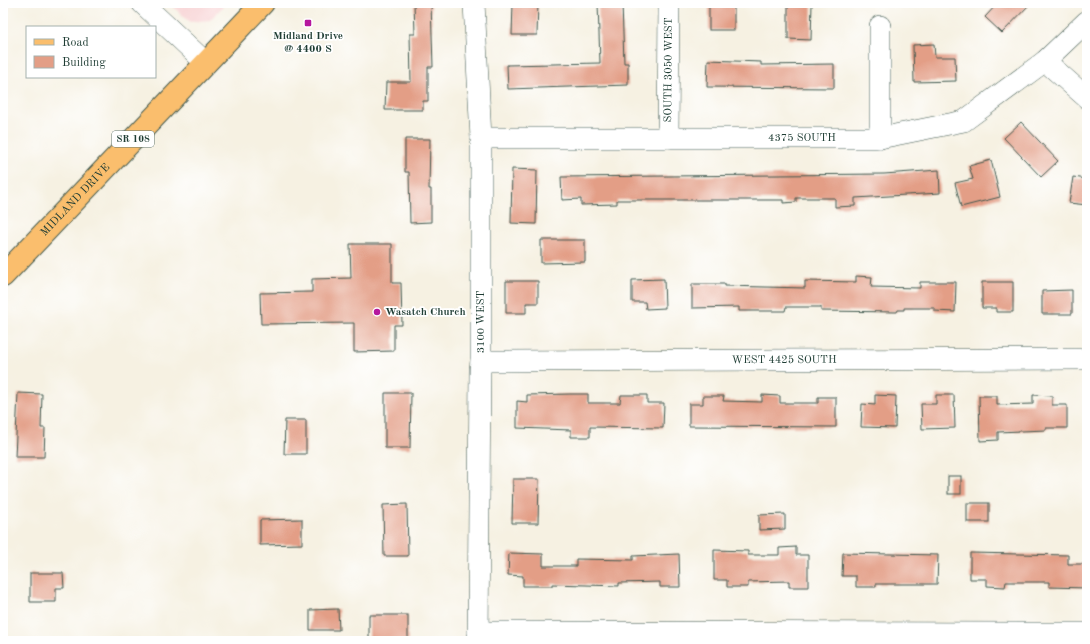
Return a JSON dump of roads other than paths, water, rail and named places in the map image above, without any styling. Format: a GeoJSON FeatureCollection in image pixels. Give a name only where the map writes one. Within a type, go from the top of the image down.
{"type":"FeatureCollection","features":[{"type":"Feature","properties":{"kind":"main road","name":"MIDLAND DRIVE"},"geometry":{"type":"LineString","coordinates":[[3,276],[264,3]]}},
{"type":"Feature","properties":{"kind":"street"},"geometry":{"type":"LineString","coordinates":[[142,3],[206,63]]}},
{"type":"Feature","properties":{"kind":"street","name":"3100 WEST"},"geometry":{"type":"LineString","coordinates":[[474,3],[481,138],[481,361],[478,636]]}},
{"type":"Feature","properties":{"kind":"street","name":"SOUTH 3050 WEST"},"geometry":{"type":"LineString","coordinates":[[668,138],[669,3]]}},
{"type":"Feature","properties":{"kind":"street","name":"4375 SOUTH"},"geometry":{"type":"LineString","coordinates":[[481,138],[880,138],[964,121],[1046,61],[1087,21]]}},
{"type":"Feature","properties":{"kind":"street"},"geometry":{"type":"LineString","coordinates":[[880,26],[880,138]]}},
{"type":"Feature","properties":{"kind":"street"},"geometry":{"type":"LineString","coordinates":[[1046,61],[1087,98]]}},
{"type":"Feature","properties":{"kind":"street","name":"WEST 4425 SOUTH"},"geometry":{"type":"LineString","coordinates":[[481,361],[1087,359]]}},
{"type":"Feature","properties":{"kind":"street"},"geometry":{"type":"LineString","coordinates":[[478,636],[827,637],[1087,633]]}},
{"type":"Feature","properties":{"kind":"place","name":"Midland Drive @ 4400 S"},"geometry":{"type":"Point","coordinates":[308,23]}},
{"type":"Feature","properties":{"kind":"place","name":"Wasatch Church"},"geometry":{"type":"Point","coordinates":[377,312]}}]}
